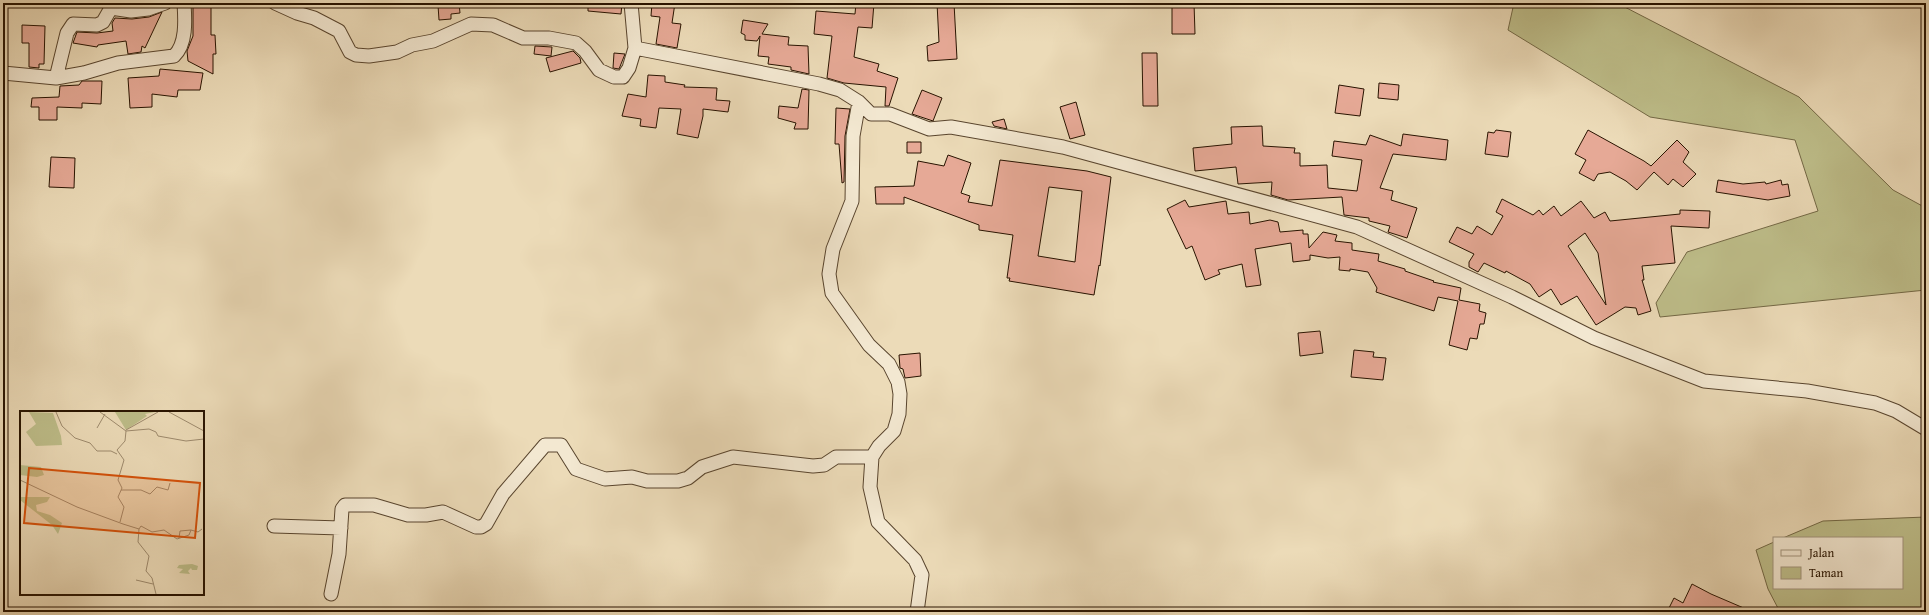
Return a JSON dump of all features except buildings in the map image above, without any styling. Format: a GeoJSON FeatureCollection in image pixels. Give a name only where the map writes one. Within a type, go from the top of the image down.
{"type":"FeatureCollection","features":[{"type":"Feature","properties":{"kind":"street"},"geometry":{"type":"LineString","coordinates":[[56,78],[67,33],[73,24],[97,25],[103,22],[111,8],[131,11],[148,9],[165,3]]}},
{"type":"Feature","properties":{"kind":"street"},"geometry":{"type":"LineString","coordinates":[[3,73],[56,78],[84,73],[118,63],[174,56],[179,49],[183,36],[185,18],[184,3]]}},
{"type":"Feature","properties":{"kind":"street"},"geometry":{"type":"LineString","coordinates":[[275,3],[297,13],[314,18],[339,30],[350,52],[356,55],[369,56],[397,52],[412,45],[433,41],[471,24],[493,25],[523,38],[550,38],[576,44],[585,51],[599,70],[614,77],[623,77],[629,68],[635,48],[631,3]]}},
{"type":"Feature","properties":{"kind":"street"},"geometry":{"type":"LineString","coordinates":[[635,48],[819,84],[840,90],[859,102],[871,114],[890,114],[929,129],[951,127],[1063,147],[1357,226],[1512,297],[1594,338],[1704,381],[1807,391],[1875,403],[1896,411],[1926,430]]}},
{"type":"Feature","properties":{"kind":"street"},"geometry":{"type":"LineString","coordinates":[[859,102],[853,136],[852,201],[833,249],[829,274],[832,293],[870,345],[889,364],[898,382],[900,394],[899,414],[894,431],[872,457],[870,488],[878,522],[915,560],[922,575],[917,612]]}},
{"type":"Feature","properties":{"kind":"street"},"geometry":{"type":"LineString","coordinates":[[331,594],[339,554],[342,509],[345,505],[374,506],[408,515],[426,515],[444,512],[476,527],[483,527],[504,494],[523,473],[541,448],[549,444],[558,444],[563,447],[571,465],[578,470],[606,479],[632,477],[655,482],[683,480],[693,475],[702,467],[733,458],[816,466],[824,465],[836,457],[872,457]]}},
{"type":"Feature","properties":{"kind":"street"},"geometry":{"type":"LineString","coordinates":[[274,526],[341,528]]}},
{"type":"Feature","properties":{"kind":"green space"},"geometry":{"type":"Polygon","coordinates":[[[1514,3],[1617,3],[1799,97],[1893,190],[1926,208],[1926,290],[1660,317],[1656,303],[1687,252],[1818,211],[1795,140],[1650,117],[1508,30],[1514,3]]]}},
{"type":"Feature","properties":{"kind":"green space"},"geometry":{"type":"Polygon","coordinates":[[[1926,517],[1926,612],[1780,612],[1768,589],[1756,550],[1773,542],[1773,589],[1903,589],[1903,537],[1785,537],[1823,521],[1926,517]]]}}]}
